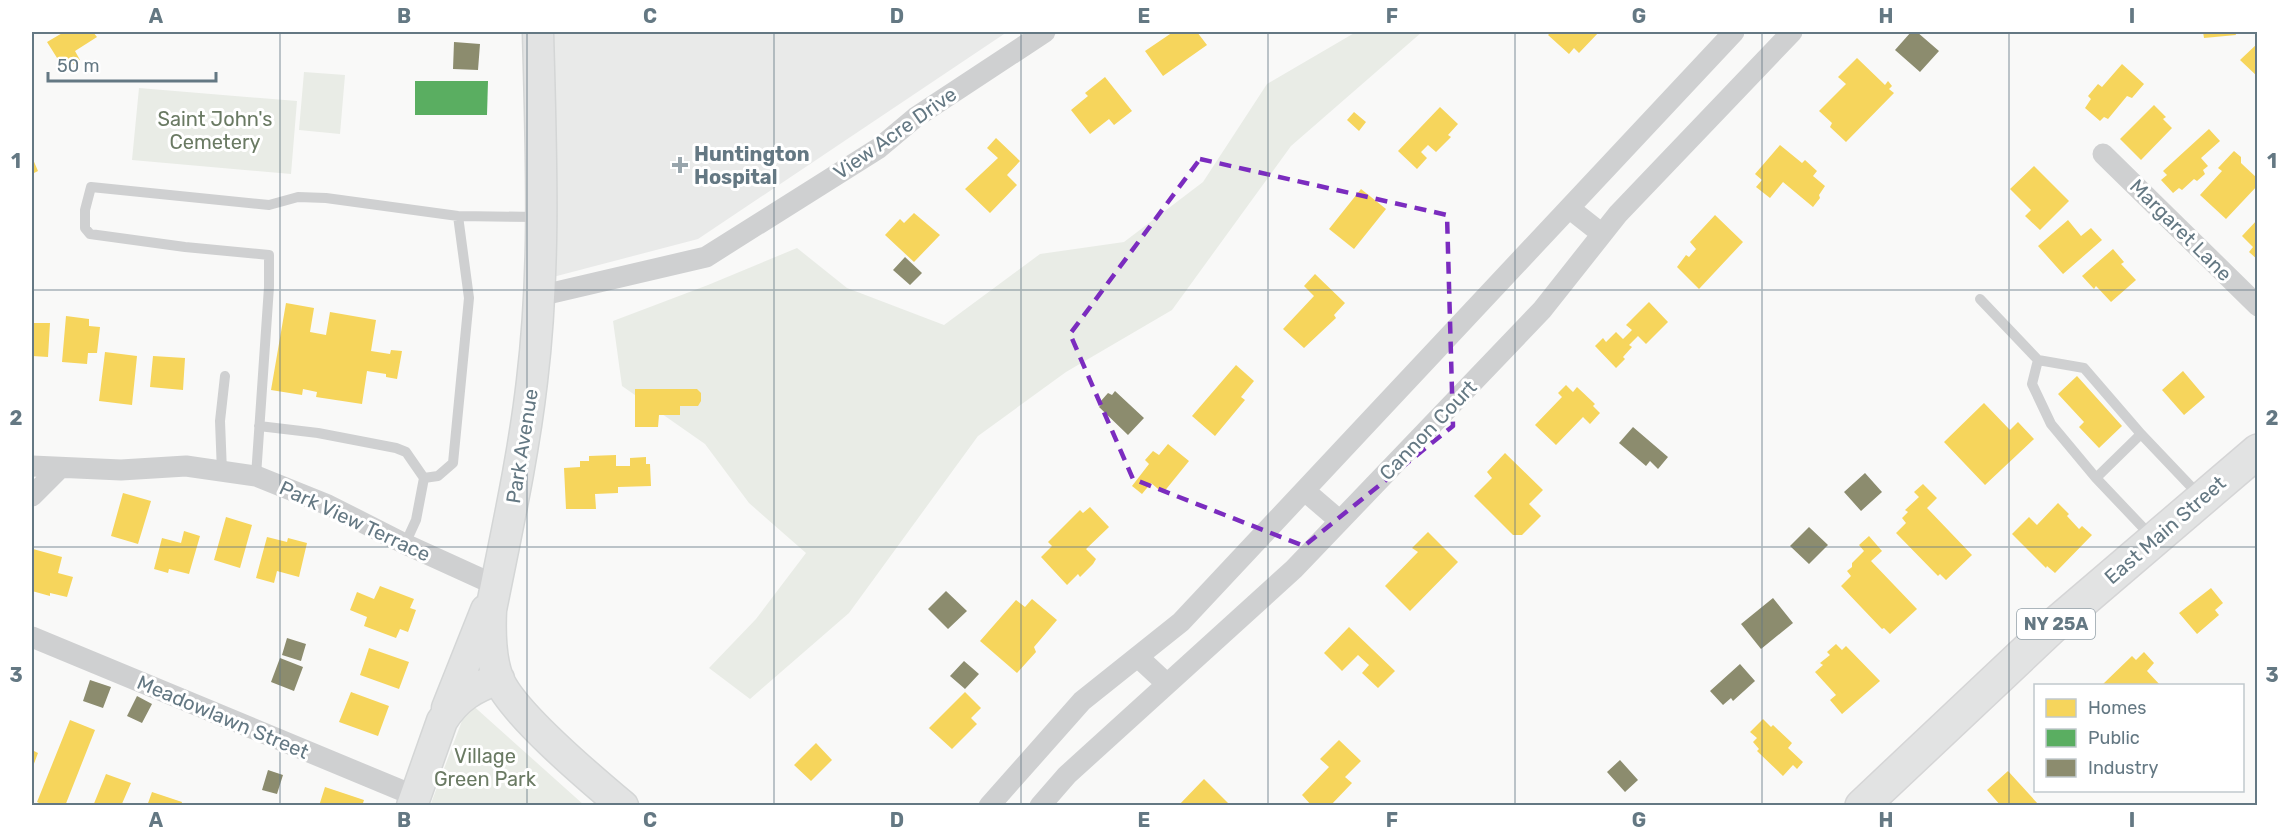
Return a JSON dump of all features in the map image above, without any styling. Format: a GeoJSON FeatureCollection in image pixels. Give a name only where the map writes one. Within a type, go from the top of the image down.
{"type":"FeatureCollection","features":[{"type":"Feature","properties":{"kind":"main road","name":"Park Avenue"},"geometry":{"type":"LineString","coordinates":[[538,32],[542,217],[533,379],[525,440],[495,585],[490,637],[499,679],[517,706],[623,806]]}},
{"type":"Feature","properties":{"kind":"main road","name":"East Main Street"},"geometry":{"type":"LineString","coordinates":[[1862,806],[2052,627],[2258,451]]}},
{"type":"Feature","properties":{"kind":"main road"},"geometry":{"type":"LineString","coordinates":[[413,801],[495,585]]}},
{"type":"Feature","properties":{"kind":"main road"},"geometry":{"type":"LineString","coordinates":[[442,721],[449,709],[465,694],[474,688],[499,679]]}},
{"type":"Feature","properties":{"kind":"street","name":"View Acre Drive"},"geometry":{"type":"LineString","coordinates":[[539,296],[706,257],[879,148],[916,117],[1045,32]]}},
{"type":"Feature","properties":{"kind":"street"},"geometry":{"type":"LineString","coordinates":[[989,806],[1082,701],[1181,622],[1734,32]]}},
{"type":"Feature","properties":{"kind":"street","name":"Cannon Court"},"geometry":{"type":"LineString","coordinates":[[1040,806],[1067,775],[1294,569],[1542,310],[1617,214],[1792,32]]}},
{"type":"Feature","properties":{"kind":"street","name":"Margaret Lane"},"geometry":{"type":"LineString","coordinates":[[2103,154],[2258,306]]}},
{"type":"Feature","properties":{"kind":"street"},"geometry":{"type":"LineString","coordinates":[[1569,208],[1602,234]]}},
{"type":"Feature","properties":{"kind":"street","name":"Park View Terrace"},"geometry":{"type":"LineString","coordinates":[[32,466],[121,470],[186,466],[256,476],[328,505],[405,544],[495,585]]}},
{"type":"Feature","properties":{"kind":"street"},"geometry":{"type":"LineString","coordinates":[[32,496],[59,469]]}},
{"type":"Feature","properties":{"kind":"street"},"geometry":{"type":"LineString","coordinates":[[1305,491],[1340,521]]}},
{"type":"Feature","properties":{"kind":"street","name":"Meadowlawn Street"},"geometry":{"type":"LineString","coordinates":[[32,638],[413,801]]}},
{"type":"Feature","properties":{"kind":"street"},"geometry":{"type":"LineString","coordinates":[[1138,657],[1167,684]]}},
{"type":"Feature","properties":{"kind":"lane"},"geometry":{"type":"LineString","coordinates":[[256,476],[269,287],[269,255],[185,247],[90,234],[85,228],[85,210],[91,187],[269,205],[298,197],[326,198],[458,216],[542,217]]}},
{"type":"Feature","properties":{"kind":"lane"},"geometry":{"type":"LineString","coordinates":[[424,478],[438,476],[453,463],[469,298],[458,216]]}},
{"type":"Feature","properties":{"kind":"lane"},"geometry":{"type":"LineString","coordinates":[[1980,299],[2038,360],[2084,368],[2141,434],[2202,498]]}},
{"type":"Feature","properties":{"kind":"lane"},"geometry":{"type":"LineString","coordinates":[[2038,360],[2032,384],[2051,424],[2096,478],[2155,539]]}},
{"type":"Feature","properties":{"kind":"lane"},"geometry":{"type":"LineString","coordinates":[[222,472],[220,421],[225,376]]}},
{"type":"Feature","properties":{"kind":"lane"},"geometry":{"type":"LineString","coordinates":[[260,426],[318,433],[396,448],[406,453],[424,478],[416,520],[405,544]]}},
{"type":"Feature","properties":{"kind":"lane"},"geometry":{"type":"LineString","coordinates":[[2096,478],[2141,434]]}},
{"type":"Feature","properties":{"kind":"highlighted area"},"geometry":{"type":"Polygon","coordinates":[[[1200,159],[1447,215],[1453,426],[1304,546],[1133,479],[1070,334],[1200,159]]]}},
{"type":"Feature","properties":{"kind":"shaded area","name":"Huntington Hospital"},"geometry":{"type":"Polygon","coordinates":[[[549,32],[1007,32],[698,239],[553,277],[549,32]]]}},
{"type":"Feature","properties":{"kind":"green space"},"geometry":{"type":"Polygon","coordinates":[[[1356,32],[1422,32],[1291,146],[1172,310],[1066,372],[978,436],[849,613],[750,699],[709,668],[756,619],[806,553],[749,503],[705,444],[622,386],[613,321],[797,248],[847,288],[944,325],[1040,254],[1124,242],[1203,182],[1267,84],[1356,32]]]}},
{"type":"Feature","properties":{"kind":"green space"},"geometry":{"type":"Polygon","coordinates":[[[304,72],[345,75],[340,134],[299,130],[304,72]]]}},
{"type":"Feature","properties":{"kind":"green space","name":"Saint John's Cemetery"},"geometry":{"type":"Polygon","coordinates":[[[139,88],[297,101],[291,174],[132,160],[139,88]]]}},
{"type":"Feature","properties":{"kind":"green space","name":"Village Green Park"},"geometry":{"type":"Polygon","coordinates":[[[469,702],[584,805],[430,806],[469,702]]]}},
{"type":"Feature","properties":{"kind":"building: Homes"},"geometry":{"type":"Polygon","coordinates":[[[64,32],[93,32],[97,37],[75,51],[80,60],[64,69],[47,42],[64,32]]]}},
{"type":"Feature","properties":{"kind":"building: Homes"},"geometry":{"type":"Polygon","coordinates":[[[1173,32],[1197,32],[1207,45],[1163,76],[1145,51],[1173,32]]]}},
{"type":"Feature","properties":{"kind":"building: Homes"},"geometry":{"type":"Polygon","coordinates":[[[1551,32],[1599,32],[1579,53],[1574,48],[1569,54],[1548,35],[1551,32]]]}},
{"type":"Feature","properties":{"kind":"building: Homes"},"geometry":{"type":"Polygon","coordinates":[[[2203,32],[2235,32],[2236,35],[2204,38],[2203,32]]]}},
{"type":"Feature","properties":{"kind":"building: Homes"},"geometry":{"type":"Polygon","coordinates":[[[2258,43],[2258,77],[2240,60],[2258,43]]]}},
{"type":"Feature","properties":{"kind":"building: Homes"},"geometry":{"type":"Polygon","coordinates":[[[1857,58],[1885,85],[1888,81],[1892,86],[1889,89],[1894,93],[1846,142],[1830,127],[1832,123],[1819,111],[1846,84],[1838,77],[1857,58]]]}},
{"type":"Feature","properties":{"kind":"building: Homes"},"geometry":{"type":"Polygon","coordinates":[[[2122,64],[2144,84],[2132,98],[2127,96],[2108,119],[2104,117],[2100,121],[2085,108],[2091,99],[2088,96],[2098,84],[2102,87],[2122,64]]]}},
{"type":"Feature","properties":{"kind":"building: Homes"},"geometry":{"type":"Polygon","coordinates":[[[1105,77],[1132,111],[1114,125],[1109,119],[1090,134],[1071,110],[1088,96],[1085,93],[1105,77]]]}},
{"type":"Feature","properties":{"kind":"building: Homes"},"geometry":{"type":"Polygon","coordinates":[[[2154,105],[2166,117],[2163,119],[2172,128],[2141,160],[2120,139],[2154,105]]]}},
{"type":"Feature","properties":{"kind":"building: Homes"},"geometry":{"type":"Polygon","coordinates":[[[1440,107],[1458,124],[1448,135],[1451,137],[1436,152],[1428,145],[1421,152],[1427,158],[1417,169],[1398,151],[1440,107]]]}},
{"type":"Feature","properties":{"kind":"building: Homes"},"geometry":{"type":"Polygon","coordinates":[[[1354,112],[1366,122],[1359,131],[1347,120],[1354,112]]]}},
{"type":"Feature","properties":{"kind":"building: Homes"},"geometry":{"type":"Polygon","coordinates":[[[2209,129],[2220,141],[2201,158],[2208,166],[2203,170],[2205,174],[2197,181],[2194,179],[2182,190],[2179,188],[2173,193],[2161,180],[2167,175],[2163,171],[2209,129]]]}},
{"type":"Feature","properties":{"kind":"building: Homes"},"geometry":{"type":"Polygon","coordinates":[[[996,138],[1020,161],[1007,175],[1017,185],[990,213],[965,189],[998,158],[987,148],[996,138]]]}},
{"type":"Feature","properties":{"kind":"building: Homes"},"geometry":{"type":"Polygon","coordinates":[[[1780,145],[1802,163],[1805,160],[1817,171],[1813,176],[1825,186],[1813,207],[1783,182],[1770,198],[1756,187],[1762,180],[1755,174],[1780,145]]]}},
{"type":"Feature","properties":{"kind":"building: Homes"},"geometry":{"type":"Polygon","coordinates":[[[2234,151],[2241,157],[2241,163],[2258,179],[2258,185],[2226,219],[2200,195],[2222,171],[2218,168],[2234,151]]]}},
{"type":"Feature","properties":{"kind":"building: Homes"},"geometry":{"type":"Polygon","coordinates":[[[32,157],[38,171],[32,174],[32,157]]]}},
{"type":"Feature","properties":{"kind":"building: Homes"},"geometry":{"type":"Polygon","coordinates":[[[2034,166],[2069,201],[2040,230],[2025,216],[2031,210],[2010,189],[2034,166]]]}},
{"type":"Feature","properties":{"kind":"building: Homes"},"geometry":{"type":"Polygon","coordinates":[[[1361,189],[1386,209],[1354,249],[1329,229],[1361,189]]]}},
{"type":"Feature","properties":{"kind":"building: Homes"},"geometry":{"type":"Polygon","coordinates":[[[914,213],[940,235],[914,262],[885,235],[900,219],[904,223],[914,213]]]}},
{"type":"Feature","properties":{"kind":"building: Homes"},"geometry":{"type":"Polygon","coordinates":[[[1715,215],[1743,242],[1699,289],[1677,267],[1686,255],[1689,257],[1696,249],[1690,242],[1715,215]]]}},
{"type":"Feature","properties":{"kind":"building: Homes"},"geometry":{"type":"Polygon","coordinates":[[[2258,219],[2258,260],[2249,252],[2253,247],[2242,236],[2258,219]]]}},
{"type":"Feature","properties":{"kind":"building: Homes"},"geometry":{"type":"Polygon","coordinates":[[[2068,220],[2081,236],[2091,228],[2102,240],[2063,274],[2038,246],[2068,220]]]}},
{"type":"Feature","properties":{"kind":"building: Homes"},"geometry":{"type":"Polygon","coordinates":[[[2113,249],[2124,262],[2121,264],[2136,280],[2111,302],[2096,286],[2094,289],[2082,276],[2113,249]]]}},
{"type":"Feature","properties":{"kind":"building: Homes"},"geometry":{"type":"Polygon","coordinates":[[[1315,274],[1345,303],[1334,315],[1336,318],[1304,348],[1283,329],[1314,296],[1304,286],[1315,274]]]}},
{"type":"Feature","properties":{"kind":"building: Homes"},"geometry":{"type":"Polygon","coordinates":[[[1649,302],[1668,322],[1646,344],[1638,336],[1629,345],[1632,347],[1623,357],[1625,359],[1616,368],[1595,346],[1603,338],[1606,342],[1616,332],[1623,339],[1632,330],[1626,325],[1649,302]]]}},
{"type":"Feature","properties":{"kind":"building: Homes"},"geometry":{"type":"Polygon","coordinates":[[[286,303],[314,308],[310,332],[326,335],[330,312],[376,320],[371,351],[390,354],[391,350],[402,351],[397,379],[386,377],[386,374],[367,371],[362,404],[316,397],[317,392],[303,389],[302,395],[271,390],[286,303]]]}},
{"type":"Feature","properties":{"kind":"building: Homes"},"geometry":{"type":"Polygon","coordinates":[[[66,316],[89,319],[89,326],[100,327],[97,353],[88,353],[87,364],[62,362],[66,316]]]}},
{"type":"Feature","properties":{"kind":"building: Homes"},"geometry":{"type":"Polygon","coordinates":[[[32,323],[50,323],[48,357],[32,356],[32,323]]]}},
{"type":"Feature","properties":{"kind":"building: Homes"},"geometry":{"type":"Polygon","coordinates":[[[105,352],[137,356],[132,405],[99,401],[105,352]]]}},
{"type":"Feature","properties":{"kind":"building: Homes"},"geometry":{"type":"Polygon","coordinates":[[[153,356],[185,358],[183,390],[150,387],[153,356]]]}},
{"type":"Feature","properties":{"kind":"building: Homes"},"geometry":{"type":"Polygon","coordinates":[[[1236,365],[1254,381],[1241,397],[1245,400],[1215,436],[1192,416],[1236,365]]]}},
{"type":"Feature","properties":{"kind":"building: Homes"},"geometry":{"type":"Polygon","coordinates":[[[2183,371],[2205,397],[2184,415],[2162,390],[2183,371]]]}},
{"type":"Feature","properties":{"kind":"building: Homes"},"geometry":{"type":"Polygon","coordinates":[[[2077,376],[2122,426],[2099,448],[2079,427],[2084,422],[2058,394],[2077,376]]]}},
{"type":"Feature","properties":{"kind":"building: Homes"},"geometry":{"type":"Polygon","coordinates":[[[1566,385],[1573,392],[1577,387],[1595,404],[1593,406],[1600,413],[1590,424],[1583,417],[1556,445],[1535,425],[1562,397],[1558,393],[1566,385]]]}},
{"type":"Feature","properties":{"kind":"building: Homes"},"geometry":{"type":"Polygon","coordinates":[[[635,389],[697,389],[701,393],[701,401],[698,406],[680,406],[680,415],[659,415],[658,427],[635,427],[635,389]]]}},
{"type":"Feature","properties":{"kind":"building: Homes"},"geometry":{"type":"Polygon","coordinates":[[[1984,403],[2010,430],[2018,422],[2034,439],[1985,485],[1944,442],[1984,403]]]}},
{"type":"Feature","properties":{"kind":"building: Homes"},"geometry":{"type":"Polygon","coordinates":[[[1168,444],[1189,461],[1163,493],[1151,483],[1142,494],[1132,486],[1149,464],[1145,460],[1153,451],[1159,455],[1168,444]]]}},
{"type":"Feature","properties":{"kind":"building: Homes"},"geometry":{"type":"Polygon","coordinates":[[[1505,453],[1543,490],[1529,504],[1541,516],[1522,535],[1513,535],[1474,496],[1492,478],[1487,472],[1505,453]]]}},
{"type":"Feature","properties":{"kind":"building: Homes"},"geometry":{"type":"Polygon","coordinates":[[[616,455],[616,466],[630,466],[630,458],[646,457],[646,464],[650,464],[651,486],[618,487],[618,493],[595,494],[596,509],[566,509],[564,468],[580,467],[580,461],[589,461],[589,456],[616,455]]]}},
{"type":"Feature","properties":{"kind":"building: Homes"},"geometry":{"type":"Polygon","coordinates":[[[1923,484],[1937,498],[1927,508],[1972,555],[1946,580],[1940,574],[1938,576],[1896,533],[1906,523],[1902,518],[1908,512],[1905,510],[1919,497],[1914,492],[1923,484]]]}},
{"type":"Feature","properties":{"kind":"building: Homes"},"geometry":{"type":"Polygon","coordinates":[[[123,493],[151,501],[138,544],[111,536],[123,493]]]}},
{"type":"Feature","properties":{"kind":"building: Homes"},"geometry":{"type":"Polygon","coordinates":[[[2058,503],[2079,529],[2082,526],[2092,535],[2055,573],[2047,566],[2046,568],[2012,534],[2029,517],[2037,525],[2058,503]]]}},
{"type":"Feature","properties":{"kind":"building: Homes"},"geometry":{"type":"Polygon","coordinates":[[[1090,507],[1109,527],[1086,549],[1096,559],[1093,564],[1080,577],[1078,574],[1067,585],[1041,557],[1052,546],[1048,542],[1080,510],[1083,513],[1090,507]]]}},
{"type":"Feature","properties":{"kind":"building: Homes"},"geometry":{"type":"Polygon","coordinates":[[[226,517],[252,525],[240,568],[214,560],[226,517]]]}},
{"type":"Feature","properties":{"kind":"building: Homes"},"geometry":{"type":"Polygon","coordinates":[[[184,531],[200,536],[189,574],[169,569],[168,573],[154,569],[162,538],[181,543],[184,531]]]}},
{"type":"Feature","properties":{"kind":"building: Homes"},"geometry":{"type":"Polygon","coordinates":[[[1428,532],[1458,562],[1410,611],[1385,586],[1418,552],[1412,548],[1428,532]]]}},
{"type":"Feature","properties":{"kind":"building: Homes"},"geometry":{"type":"Polygon","coordinates":[[[1869,536],[1882,551],[1871,561],[1917,609],[1890,634],[1884,628],[1882,629],[1841,586],[1851,576],[1847,571],[1852,567],[1852,563],[1864,551],[1859,545],[1869,536]]]}},
{"type":"Feature","properties":{"kind":"building: Homes"},"geometry":{"type":"Polygon","coordinates":[[[267,537],[287,542],[288,538],[307,543],[299,577],[277,571],[274,583],[256,578],[267,537]]]}},
{"type":"Feature","properties":{"kind":"building: Homes"},"geometry":{"type":"Polygon","coordinates":[[[33,549],[62,557],[58,573],[73,577],[67,597],[50,593],[50,596],[32,591],[33,549]]]}},
{"type":"Feature","properties":{"kind":"building: Homes"},"geometry":{"type":"Polygon","coordinates":[[[380,586],[414,599],[410,608],[416,610],[408,632],[400,629],[396,638],[364,626],[367,617],[350,610],[357,592],[374,599],[380,586]]]}},
{"type":"Feature","properties":{"kind":"building: Homes"},"geometry":{"type":"Polygon","coordinates":[[[2211,588],[2223,603],[2215,610],[2219,615],[2197,634],[2179,613],[2211,588]]]}},
{"type":"Feature","properties":{"kind":"building: Homes"},"geometry":{"type":"Polygon","coordinates":[[[1032,599],[1057,620],[1034,647],[1036,652],[1017,673],[980,641],[1016,600],[1025,607],[1032,599]]]}},
{"type":"Feature","properties":{"kind":"building: Homes"},"geometry":{"type":"Polygon","coordinates":[[[1349,627],[1395,671],[1378,688],[1362,673],[1369,665],[1358,655],[1342,671],[1324,653],[1349,627]]]}},
{"type":"Feature","properties":{"kind":"building: Homes"},"geometry":{"type":"Polygon","coordinates":[[[1836,644],[1842,650],[1846,646],[1880,681],[1842,714],[1830,700],[1836,695],[1815,672],[1823,665],[1820,663],[1830,655],[1827,652],[1836,644]]]}},
{"type":"Feature","properties":{"kind":"building: Homes"},"geometry":{"type":"Polygon","coordinates":[[[369,648],[409,662],[399,689],[360,675],[369,648]]]}},
{"type":"Feature","properties":{"kind":"building: Homes"},"geometry":{"type":"Polygon","coordinates":[[[2144,652],[2154,663],[2147,671],[2159,684],[2103,684],[2132,656],[2136,660],[2144,652]]]}},
{"type":"Feature","properties":{"kind":"building: Homes"},"geometry":{"type":"Polygon","coordinates":[[[351,692],[389,706],[378,736],[339,722],[351,692]]]}},
{"type":"Feature","properties":{"kind":"building: Homes"},"geometry":{"type":"Polygon","coordinates":[[[965,692],[981,708],[971,718],[977,724],[952,749],[929,728],[965,692]]]}},
{"type":"Feature","properties":{"kind":"building: Homes"},"geometry":{"type":"Polygon","coordinates":[[[1763,719],[1792,743],[1788,748],[1803,762],[1797,769],[1793,765],[1783,776],[1757,751],[1759,749],[1753,742],[1757,738],[1750,732],[1763,719]]]}},
{"type":"Feature","properties":{"kind":"building: Homes"},"geometry":{"type":"Polygon","coordinates":[[[70,720],[95,730],[65,806],[45,806],[37,802],[70,720]]]}},
{"type":"Feature","properties":{"kind":"building: Homes"},"geometry":{"type":"Polygon","coordinates":[[[1339,740],[1361,761],[1345,777],[1352,783],[1330,806],[1312,806],[1302,795],[1329,767],[1320,759],[1339,740]]]}},
{"type":"Feature","properties":{"kind":"building: Homes"},"geometry":{"type":"Polygon","coordinates":[[[816,743],[832,760],[811,781],[794,765],[816,743]]]}},
{"type":"Feature","properties":{"kind":"building: Homes"},"geometry":{"type":"Polygon","coordinates":[[[32,750],[38,753],[32,769],[32,750]]]}},
{"type":"Feature","properties":{"kind":"building: Homes"},"geometry":{"type":"Polygon","coordinates":[[[2008,771],[2038,804],[2036,806],[2001,806],[1987,790],[2008,771]]]}},
{"type":"Feature","properties":{"kind":"building: Homes"},"geometry":{"type":"Polygon","coordinates":[[[106,774],[131,783],[121,806],[93,806],[106,774]]]}},
{"type":"Feature","properties":{"kind":"building: Homes"},"geometry":{"type":"Polygon","coordinates":[[[1204,779],[1231,806],[1178,806],[1204,779]]]}},
{"type":"Feature","properties":{"kind":"building: Homes"},"geometry":{"type":"Polygon","coordinates":[[[325,787],[364,800],[362,806],[319,806],[325,787]]]}},
{"type":"Feature","properties":{"kind":"building: Homes"},"geometry":{"type":"Polygon","coordinates":[[[152,792],[182,802],[181,806],[147,806],[152,792]]]}},
{"type":"Feature","properties":{"kind":"building: Public"},"geometry":{"type":"Polygon","coordinates":[[[415,81],[488,81],[487,115],[415,115],[415,81]]]}},
{"type":"Feature","properties":{"kind":"building: Industry"},"geometry":{"type":"Polygon","coordinates":[[[1911,32],[1917,32],[1939,51],[1920,72],[1895,50],[1911,32]]]}},
{"type":"Feature","properties":{"kind":"building: Industry"},"geometry":{"type":"Polygon","coordinates":[[[454,42],[480,44],[478,70],[453,69],[454,42]]]}},
{"type":"Feature","properties":{"kind":"building: Industry"},"geometry":{"type":"Polygon","coordinates":[[[905,257],[922,273],[910,285],[893,270],[905,257]]]}},
{"type":"Feature","properties":{"kind":"building: Industry"},"geometry":{"type":"Polygon","coordinates":[[[1115,391],[1144,418],[1128,435],[1099,407],[1102,403],[1100,402],[1108,393],[1112,395],[1115,391]]]}},
{"type":"Feature","properties":{"kind":"building: Industry"},"geometry":{"type":"Polygon","coordinates":[[[1633,427],[1668,457],[1658,469],[1650,461],[1646,466],[1619,443],[1633,427]]]}},
{"type":"Feature","properties":{"kind":"building: Industry"},"geometry":{"type":"Polygon","coordinates":[[[1865,473],[1882,492],[1861,511],[1844,492],[1865,473]]]}},
{"type":"Feature","properties":{"kind":"building: Industry"},"geometry":{"type":"Polygon","coordinates":[[[1809,527],[1828,545],[1809,564],[1790,546],[1809,527]]]}},
{"type":"Feature","properties":{"kind":"building: Industry"},"geometry":{"type":"Polygon","coordinates":[[[946,591],[967,611],[948,629],[928,609],[946,591]]]}},
{"type":"Feature","properties":{"kind":"building: Industry"},"geometry":{"type":"Polygon","coordinates":[[[1773,598],[1793,623],[1761,649],[1741,624],[1773,598]]]}},
{"type":"Feature","properties":{"kind":"building: Industry"},"geometry":{"type":"Polygon","coordinates":[[[287,638],[306,644],[301,661],[282,655],[287,638]]]}},
{"type":"Feature","properties":{"kind":"building: Industry"},"geometry":{"type":"Polygon","coordinates":[[[280,658],[303,667],[294,691],[271,682],[280,658]]]}},
{"type":"Feature","properties":{"kind":"building: Industry"},"geometry":{"type":"Polygon","coordinates":[[[964,661],[979,674],[965,689],[950,676],[964,661]]]}},
{"type":"Feature","properties":{"kind":"building: Industry"},"geometry":{"type":"Polygon","coordinates":[[[1740,664],[1755,681],[1733,701],[1731,698],[1723,705],[1710,691],[1740,664]]]}},
{"type":"Feature","properties":{"kind":"building: Industry"},"geometry":{"type":"Polygon","coordinates":[[[90,680],[111,687],[103,708],[83,701],[90,680]]]}},
{"type":"Feature","properties":{"kind":"building: Industry"},"geometry":{"type":"Polygon","coordinates":[[[137,696],[152,704],[142,723],[127,716],[137,696]]]}},
{"type":"Feature","properties":{"kind":"building: Industry"},"geometry":{"type":"Polygon","coordinates":[[[1620,760],[1638,780],[1625,792],[1607,772],[1620,760]]]}},
{"type":"Feature","properties":{"kind":"building: Industry"},"geometry":{"type":"Polygon","coordinates":[[[268,770],[283,775],[277,794],[262,790],[268,770]]]}},
{"type":"Feature","properties":{"kind":"place","name":"Huntington Hospital"},"geometry":{"type":"Point","coordinates":[680,165]}}]}
